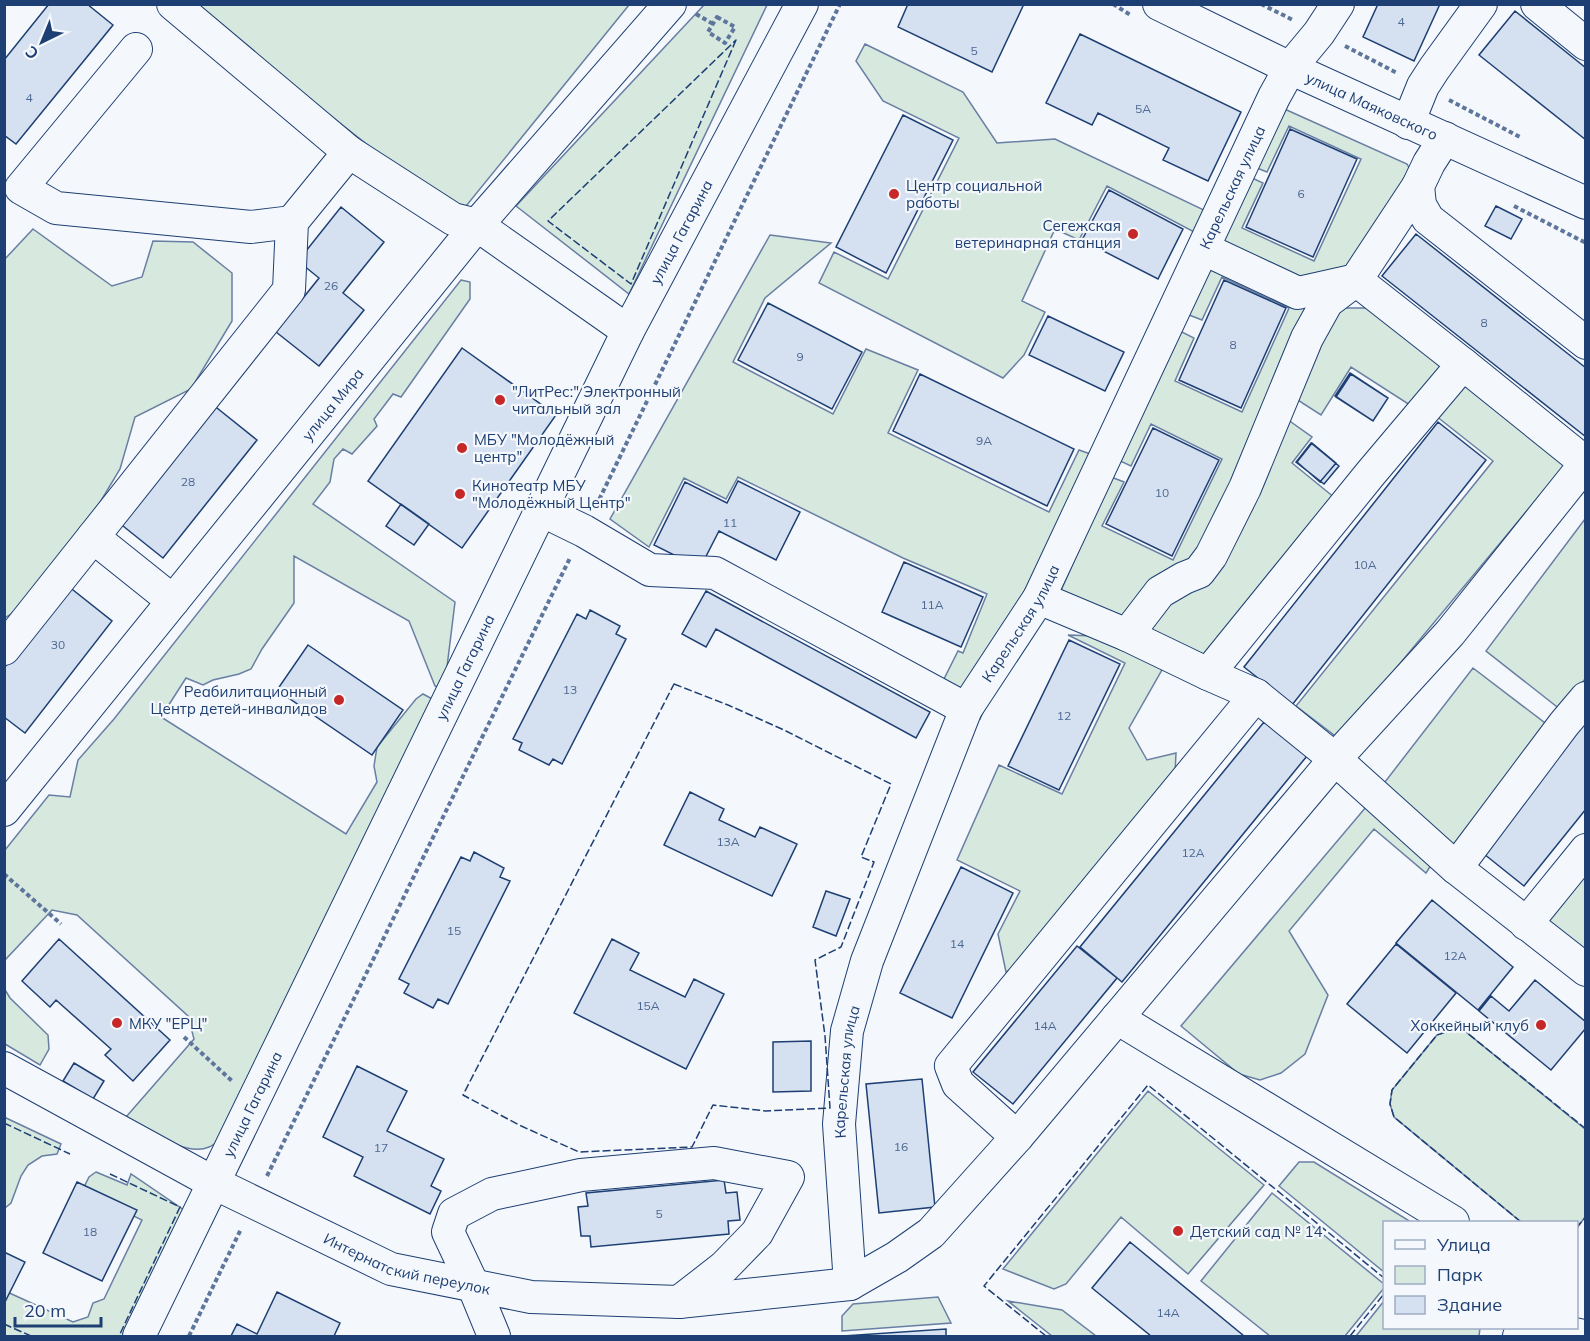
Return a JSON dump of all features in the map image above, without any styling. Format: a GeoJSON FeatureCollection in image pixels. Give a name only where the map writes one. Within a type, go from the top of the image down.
{"type":"FeatureCollection","features":[{"type":"Feature","properties":{"kind":"street"},"geometry":{"type":"LineString","coordinates":[[173,4],[349,152],[453,219],[477,225],[628,331]]}},
{"type":"Feature","properties":{"kind":"street","name":"улица Мира"},"geometry":{"type":"LineString","coordinates":[[4,810],[477,225],[670,4]]}},
{"type":"Feature","properties":{"kind":"street","name":"улица Гагарина"},"geometry":{"type":"LineString","coordinates":[[140,1336],[628,331],[802,4]]}},
{"type":"Feature","properties":{"kind":"street","name":"улица Маяковского"},"geometry":{"type":"LineString","coordinates":[[1159,4],[1408,123],[1586,203]]}},
{"type":"Feature","properties":{"kind":"street","name":"Карельская улица"},"geometry":{"type":"LineString","coordinates":[[850,1284],[839,1124],[847,1031],[867,961],[966,709],[1039,598],[1274,96],[1290,68],[1319,33],[1338,4]]}},
{"type":"Feature","properties":{"kind":"street"},"geometry":{"type":"LineString","coordinates":[[1408,123],[1423,86],[1481,4]]}},
{"type":"Feature","properties":{"kind":"street"},"geometry":{"type":"LineString","coordinates":[[1538,4],[1586,44]]}},
{"type":"Feature","properties":{"kind":"street"},"geometry":{"type":"LineString","coordinates":[[136,49],[10,190],[56,208],[251,227],[292,222]]}},
{"type":"Feature","properties":{"kind":"street"},"geometry":{"type":"LineString","coordinates":[[1127,635],[1160,592],[1199,572],[1211,556],[1245,488],[1307,339],[1327,302],[1356,280],[1418,186],[1445,138]]}},
{"type":"Feature","properties":{"kind":"street"},"geometry":{"type":"LineString","coordinates":[[4,649],[289,290],[292,222],[349,152]]}},
{"type":"Feature","properties":{"kind":"street"},"geometry":{"type":"LineString","coordinates":[[1418,186],[1420,205],[1428,219],[1586,343]]}},
{"type":"Feature","properties":{"kind":"street"},"geometry":{"type":"LineString","coordinates":[[1203,249],[1298,293],[1356,280]]}},
{"type":"Feature","properties":{"kind":"street"},"geometry":{"type":"LineString","coordinates":[[850,1284],[897,1257],[931,1233],[1017,1137],[1335,759],[1450,633],[1586,463],[1356,280]]}},
{"type":"Feature","properties":{"kind":"street"},"geometry":{"type":"LineString","coordinates":[[1208,674],[1371,473],[1463,364]]}},
{"type":"Feature","properties":{"kind":"street"},"geometry":{"type":"LineString","coordinates":[[541,510],[584,531],[650,570],[715,573],[966,709]]}},
{"type":"Feature","properties":{"kind":"street"},"geometry":{"type":"LineString","coordinates":[[93,537],[173,601]]}},
{"type":"Feature","properties":{"kind":"street"},"geometry":{"type":"LineString","coordinates":[[1039,598],[1127,635],[1256,695],[1335,759],[1456,868],[1586,970]]}},
{"type":"Feature","properties":{"kind":"street"},"geometry":{"type":"LineString","coordinates":[[1017,1137],[958,1084],[951,1066],[1256,695]]}},
{"type":"Feature","properties":{"kind":"street"},"geometry":{"type":"LineString","coordinates":[[1456,868],[1586,698]]}},
{"type":"Feature","properties":{"kind":"street"},"geometry":{"type":"LineString","coordinates":[[1526,924],[1586,850]]}},
{"type":"Feature","properties":{"kind":"street"},"geometry":{"type":"LineString","coordinates":[[1118,1018],[1451,1221]]}},
{"type":"Feature","properties":{"kind":"street","name":"Интернатский переулок"},"geometry":{"type":"LineString","coordinates":[[4,1068],[214,1183],[391,1269],[531,1297],[680,1302],[850,1284]]}},
{"type":"Feature","properties":{"kind":"street"},"geometry":{"type":"LineString","coordinates":[[494,1336],[448,1232],[454,1214],[492,1194],[581,1175],[714,1163],[788,1177],[757,1233],[724,1268],[680,1302]]}},
{"type":"Feature","properties":{"kind":"street"},"geometry":{"type":"LineString","coordinates":[[1553,1329],[1585,1336]]}},
{"type":"Feature","properties":{"kind":"path"},"geometry":{"type":"LineString","coordinates":[[189,1336],[840,4]]}},
{"type":"Feature","properties":{"kind":"path"},"geometry":{"type":"LineString","coordinates":[[717,17],[735,27],[725,43],[708,32],[717,17]]}},
{"type":"Feature","properties":{"kind":"path"},"geometry":{"type":"LineString","coordinates":[[4,874],[61,924]]}},
{"type":"Feature","properties":{"kind":"path"},"geometry":{"type":"LineString","coordinates":[[184,1037],[254,1101]]}},
{"type":"Feature","properties":{"kind":"green space"},"geometry":{"type":"Polygon","coordinates":[[[190,5],[629,5],[458,216],[190,5]]]}},
{"type":"Feature","properties":{"kind":"green space"},"geometry":{"type":"Polygon","coordinates":[[[704,5],[767,5],[629,294],[516,206],[704,5]]]}},
{"type":"Feature","properties":{"kind":"green space"},"geometry":{"type":"Polygon","coordinates":[[[865,44],[963,92],[997,143],[1055,139],[1206,211],[1196,233],[1107,186],[1079,240],[1055,229],[1022,301],[1045,312],[1024,355],[1003,378],[819,283],[834,252],[888,279],[959,138],[883,101],[856,61],[865,44]]]}},
{"type":"Feature","properties":{"kind":"green space"},"geometry":{"type":"Polygon","coordinates":[[[1280,107],[1407,164],[1413,175],[1352,271],[1293,284],[1213,248],[1248,176],[1263,183],[1242,228],[1314,261],[1361,159],[1289,126],[1267,172],[1252,166],[1280,107]]]}},
{"type":"Feature","properties":{"kind":"green space"},"geometry":{"type":"Polygon","coordinates":[[[33,229],[112,286],[142,277],[153,241],[193,242],[232,273],[232,321],[191,389],[135,417],[120,469],[93,514],[19,609],[5,618],[4,260],[33,229]]]}},
{"type":"Feature","properties":{"kind":"green space"},"geometry":{"type":"Polygon","coordinates":[[[770,235],[831,243],[765,298],[733,362],[833,414],[866,349],[918,370],[888,433],[1049,512],[1079,450],[1093,455],[980,719],[935,697],[958,651],[963,653],[987,594],[903,558],[738,477],[726,499],[684,478],[649,547],[610,519],[770,235]]]}},
{"type":"Feature","properties":{"kind":"green space"},"geometry":{"type":"Polygon","coordinates":[[[1207,260],[1324,294],[1205,553],[1125,625],[1055,604],[1111,477],[1124,482],[1102,526],[1173,560],[1222,459],[1151,424],[1131,466],[1118,460],[1176,329],[1194,338],[1175,381],[1242,412],[1289,308],[1222,277],[1202,320],[1184,313],[1207,260]]]}},
{"type":"Feature","properties":{"kind":"green space"},"geometry":{"type":"Polygon","coordinates":[[[461,280],[470,282],[470,299],[401,397],[393,394],[374,419],[377,426],[352,454],[343,449],[334,459],[330,482],[313,504],[455,602],[444,691],[435,686],[409,621],[294,556],[294,603],[251,669],[203,685],[186,678],[161,717],[346,834],[377,782],[374,766],[377,747],[416,699],[423,694],[438,702],[225,1136],[211,1146],[200,1149],[178,1145],[126,1117],[194,1039],[188,1016],[77,915],[52,910],[5,960],[5,850],[49,795],[70,797],[78,760],[114,719],[461,280]]]}},
{"type":"Feature","properties":{"kind":"green space"},"geometry":{"type":"Polygon","coordinates":[[[1340,308],[1366,308],[1384,315],[1446,365],[1413,407],[1351,367],[1321,415],[1293,397],[1340,308]]]}},
{"type":"Feature","properties":{"kind":"green space"},"geometry":{"type":"Polygon","coordinates":[[[1463,382],[1565,465],[1338,738],[1296,706],[1493,461],[1436,416],[1463,382]]]}},
{"type":"Feature","properties":{"kind":"green space"},"geometry":{"type":"Polygon","coordinates":[[[1284,417],[1312,437],[1292,463],[1335,498],[1202,659],[1140,632],[1163,600],[1284,417]]]}},
{"type":"Feature","properties":{"kind":"green space"},"geometry":{"type":"Polygon","coordinates":[[[1585,519],[1585,679],[1561,710],[1486,651],[1585,519]]]}},
{"type":"Feature","properties":{"kind":"green space"},"geometry":{"type":"Polygon","coordinates":[[[1068,635],[1094,636],[1163,668],[1129,728],[1147,760],[1176,753],[1175,774],[1066,901],[1037,959],[1006,972],[998,934],[1020,891],[957,860],[999,765],[1062,794],[1125,663],[1068,635]]]}},
{"type":"Feature","properties":{"kind":"green space"},"geometry":{"type":"Polygon","coordinates":[[[1473,668],[1549,726],[1453,849],[1378,791],[1473,668]]]}},
{"type":"Feature","properties":{"kind":"green space"},"geometry":{"type":"Polygon","coordinates":[[[1366,807],[1433,862],[1426,873],[1374,829],[1289,931],[1328,995],[1305,1054],[1281,1073],[1260,1080],[1239,1074],[1181,1026],[1366,807]]]}},
{"type":"Feature","properties":{"kind":"green space"},"geometry":{"type":"Polygon","coordinates":[[[1585,860],[1585,959],[1545,926],[1585,860]]]}},
{"type":"Feature","properties":{"kind":"green space"},"geometry":{"type":"Polygon","coordinates":[[[4,988],[10,998],[48,1035],[49,1049],[40,1065],[5,1044],[4,988]]]}},
{"type":"Feature","properties":{"kind":"green space"},"geometry":{"type":"Polygon","coordinates":[[[1451,1030],[1466,1032],[1585,1129],[1585,1217],[1578,1227],[1578,1221],[1520,1221],[1394,1117],[1390,1104],[1392,1090],[1437,1035],[1451,1030]]]}},
{"type":"Feature","properties":{"kind":"green space"},"geometry":{"type":"Polygon","coordinates":[[[1148,1091],[1264,1185],[1188,1274],[1121,1217],[1066,1284],[1054,1289],[1003,1269],[1148,1091]]]}},
{"type":"Feature","properties":{"kind":"green space"},"geometry":{"type":"Polygon","coordinates":[[[4,1117],[61,1144],[57,1154],[42,1156],[28,1165],[21,1176],[11,1203],[5,1208],[4,1117]]]}},
{"type":"Feature","properties":{"kind":"green space"},"geometry":{"type":"Polygon","coordinates":[[[1299,1162],[1314,1162],[1409,1221],[1383,1221],[1383,1271],[1279,1186],[1299,1162]]]}},
{"type":"Feature","properties":{"kind":"green space"},"geometry":{"type":"Polygon","coordinates":[[[96,1172],[127,1185],[131,1174],[184,1210],[133,1336],[5,1336],[5,1291],[73,1322],[88,1317],[93,1303],[104,1299],[142,1220],[82,1191],[89,1177],[96,1172]]]}},
{"type":"Feature","properties":{"kind":"green space"},"geometry":{"type":"Polygon","coordinates":[[[1272,1193],[1383,1283],[1383,1289],[1345,1336],[1270,1336],[1201,1281],[1272,1193]]]}},
{"type":"Feature","properties":{"kind":"green space"},"geometry":{"type":"Polygon","coordinates":[[[938,1297],[951,1323],[842,1331],[842,1316],[853,1304],[938,1297]]]}},
{"type":"Feature","properties":{"kind":"green space"},"geometry":{"type":"Polygon","coordinates":[[[1008,1301],[1062,1310],[1096,1336],[1052,1336],[1008,1301]]]}},
{"type":"Feature","properties":{"kind":"green space"},"geometry":{"type":"Polygon","coordinates":[[[1383,1302],[1383,1329],[1480,1329],[1479,1336],[1356,1336],[1383,1302]]]}},
{"type":"Feature","properties":{"kind":"building"},"geometry":{"type":"Polygon","coordinates":[[[49,4],[87,4],[113,25],[16,144],[4,135],[4,60],[49,4]]]}},
{"type":"Feature","properties":{"kind":"building"},"geometry":{"type":"Polygon","coordinates":[[[908,4],[1020,4],[1023,6],[992,72],[898,27],[908,4]]]}},
{"type":"Feature","properties":{"kind":"building"},"geometry":{"type":"Polygon","coordinates":[[[1378,4],[1440,4],[1414,61],[1363,37],[1378,4]]]}},
{"type":"Feature","properties":{"kind":"building"},"geometry":{"type":"Polygon","coordinates":[[[1515,11],[1586,68],[1586,140],[1479,55],[1515,11]]]}},
{"type":"Feature","properties":{"kind":"building"},"geometry":{"type":"Polygon","coordinates":[[[1080,34],[1241,112],[1208,181],[1163,160],[1169,148],[1098,113],[1092,125],[1046,103],[1080,34]]]}},
{"type":"Feature","properties":{"kind":"building","name":"Центр социальной работы"},"geometry":{"type":"Polygon","coordinates":[[[903,115],[953,140],[886,273],[836,247],[903,115]]]}},
{"type":"Feature","properties":{"kind":"building"},"geometry":{"type":"Polygon","coordinates":[[[1290,129],[1357,159],[1313,257],[1246,227],[1290,129]]]}},
{"type":"Feature","properties":{"kind":"building","name":"Сегежская ветеринарная станция"},"geometry":{"type":"Polygon","coordinates":[[[1109,190],[1183,229],[1158,279],[1082,240],[1109,190]]]}},
{"type":"Feature","properties":{"kind":"building"},"geometry":{"type":"Polygon","coordinates":[[[1496,206],[1522,219],[1511,239],[1485,226],[1496,206]]]}},
{"type":"Feature","properties":{"kind":"building"},"geometry":{"type":"Polygon","coordinates":[[[341,207],[384,242],[343,293],[364,310],[319,366],[276,332],[319,278],[298,261],[341,207]]]}},
{"type":"Feature","properties":{"kind":"building"},"geometry":{"type":"Polygon","coordinates":[[[1416,234],[1586,368],[1586,437],[1382,276],[1416,234]]]}},
{"type":"Feature","properties":{"kind":"building"},"geometry":{"type":"Polygon","coordinates":[[[1224,280],[1286,308],[1241,408],[1179,380],[1224,280]]]}},
{"type":"Feature","properties":{"kind":"building"},"geometry":{"type":"Polygon","coordinates":[[[768,303],[862,352],[832,409],[738,360],[768,303]]]}},
{"type":"Feature","properties":{"kind":"building"},"geometry":{"type":"Polygon","coordinates":[[[1048,316],[1124,352],[1105,391],[1029,355],[1048,316]]]}},
{"type":"Feature","properties":{"kind":"building","name":"МБУ \"Молодёжный центр\""},"geometry":{"type":"Polygon","coordinates":[[[462,348],[556,415],[462,548],[368,481],[462,348]]]}},
{"type":"Feature","properties":{"kind":"building"},"geometry":{"type":"Polygon","coordinates":[[[1350,373],[1388,398],[1373,421],[1335,396],[1350,373]]]}},
{"type":"Feature","properties":{"kind":"building"},"geometry":{"type":"Polygon","coordinates":[[[920,374],[1074,449],[1047,506],[893,431],[920,374]]]}},
{"type":"Feature","properties":{"kind":"building"},"geometry":{"type":"Polygon","coordinates":[[[1351,374],[1388,398],[1373,421],[1336,397],[1351,374]]]}},
{"type":"Feature","properties":{"kind":"building"},"geometry":{"type":"Polygon","coordinates":[[[212,404],[257,440],[163,558],[118,522],[212,404]]]}},
{"type":"Feature","properties":{"kind":"building"},"geometry":{"type":"Polygon","coordinates":[[[1438,422],[1486,460],[1292,705],[1244,667],[1438,422]]]}},
{"type":"Feature","properties":{"kind":"building"},"geometry":{"type":"Polygon","coordinates":[[[1153,428],[1219,460],[1172,556],[1106,524],[1153,428]]]}},
{"type":"Feature","properties":{"kind":"building"},"geometry":{"type":"Polygon","coordinates":[[[1311,443],[1339,466],[1324,484],[1296,462],[1311,443]]]}},
{"type":"Feature","properties":{"kind":"building"},"geometry":{"type":"Polygon","coordinates":[[[1312,443],[1336,463],[1320,482],[1297,462],[1312,443]]]}},
{"type":"Feature","properties":{"kind":"building"},"geometry":{"type":"Polygon","coordinates":[[[738,481],[800,512],[776,560],[719,531],[700,568],[654,545],[685,482],[727,503],[738,481]]]}},
{"type":"Feature","properties":{"kind":"building"},"geometry":{"type":"Polygon","coordinates":[[[401,504],[429,524],[414,545],[386,526],[401,504]]]}},
{"type":"Feature","properties":{"kind":"building"},"geometry":{"type":"Polygon","coordinates":[[[904,562],[983,597],[961,647],[882,612],[904,562]]]}},
{"type":"Feature","properties":{"kind":"building"},"geometry":{"type":"Polygon","coordinates":[[[68,586],[112,621],[25,733],[4,717],[4,668],[68,586]]]}},
{"type":"Feature","properties":{"kind":"building"},"geometry":{"type":"Polygon","coordinates":[[[706,591],[930,712],[916,738],[716,629],[706,647],[682,634],[706,591]]]}},
{"type":"Feature","properties":{"kind":"building"},"geometry":{"type":"Polygon","coordinates":[[[590,610],[620,626],[616,634],[626,639],[562,764],[553,759],[549,765],[519,750],[522,743],[513,739],[577,614],[586,619],[590,610]]]}},
{"type":"Feature","properties":{"kind":"building"},"geometry":{"type":"Polygon","coordinates":[[[1069,640],[1120,664],[1059,790],[1008,766],[1069,640]]]}},
{"type":"Feature","properties":{"kind":"building","name":"Реабилитационный Центр детей-инвалидов"},"geometry":{"type":"Polygon","coordinates":[[[308,645],[403,710],[372,755],[277,690],[308,645]]]}},
{"type":"Feature","properties":{"kind":"building"},"geometry":{"type":"Polygon","coordinates":[[[1586,716],[1586,809],[1524,886],[1479,850],[1586,716]]]}},
{"type":"Feature","properties":{"kind":"building"},"geometry":{"type":"Polygon","coordinates":[[[1264,722],[1307,756],[1122,982],[1080,947],[1264,722]]]}},
{"type":"Feature","properties":{"kind":"building"},"geometry":{"type":"Polygon","coordinates":[[[690,792],[724,809],[719,820],[755,837],[760,827],[797,844],[772,896],[664,845],[690,792]]]}},
{"type":"Feature","properties":{"kind":"building"},"geometry":{"type":"Polygon","coordinates":[[[474,852],[504,868],[500,877],[510,881],[448,1004],[438,999],[433,1008],[404,993],[409,984],[399,979],[461,857],[470,861],[474,852]]]}},
{"type":"Feature","properties":{"kind":"building"},"geometry":{"type":"Polygon","coordinates":[[[961,867],[1013,893],[952,1018],[900,993],[961,867]]]}},
{"type":"Feature","properties":{"kind":"building"},"geometry":{"type":"Polygon","coordinates":[[[826,891],[850,899],[836,936],[813,927],[826,891]]]}},
{"type":"Feature","properties":{"kind":"building"},"geometry":{"type":"Polygon","coordinates":[[[1432,900],[1513,967],[1478,1010],[1396,943],[1432,900]]]}},
{"type":"Feature","properties":{"kind":"building","name":"МКУ \"ЕРЦ\""},"geometry":{"type":"Polygon","coordinates":[[[59,939],[170,1040],[133,1081],[105,1055],[111,1049],[56,1000],[50,1007],[22,981],[59,939]]]}},
{"type":"Feature","properties":{"kind":"building"},"geometry":{"type":"Polygon","coordinates":[[[612,939],[639,953],[630,970],[685,997],[694,979],[724,994],[686,1069],[574,1013],[612,939]]]}},
{"type":"Feature","properties":{"kind":"building"},"geometry":{"type":"Polygon","coordinates":[[[1396,944],[1456,993],[1407,1053],[1347,1004],[1396,944]]]}},
{"type":"Feature","properties":{"kind":"building"},"geometry":{"type":"Polygon","coordinates":[[[1077,946],[1117,978],[1013,1104],[973,1072],[1077,946]]]}},
{"type":"Feature","properties":{"kind":"building","name":"Хоккейный клуб"},"geometry":{"type":"Polygon","coordinates":[[[1535,980],[1586,1022],[1586,1028],[1551,1070],[1479,1011],[1491,996],[1509,1011],[1535,980]]]}},
{"type":"Feature","properties":{"kind":"building"},"geometry":{"type":"Polygon","coordinates":[[[811,1041],[811,1091],[773,1092],[773,1042],[811,1041]]]}},
{"type":"Feature","properties":{"kind":"building"},"geometry":{"type":"Polygon","coordinates":[[[74,1063],[104,1081],[93,1099],[63,1081],[74,1063]]]}},
{"type":"Feature","properties":{"kind":"building"},"geometry":{"type":"Polygon","coordinates":[[[357,1066],[407,1091],[387,1131],[444,1159],[431,1186],[441,1191],[430,1214],[354,1176],[363,1157],[323,1137],[357,1066]]]}},
{"type":"Feature","properties":{"kind":"building"},"geometry":{"type":"Polygon","coordinates":[[[922,1079],[935,1207],[879,1213],[866,1084],[922,1079]]]}},
{"type":"Feature","properties":{"kind":"building"},"geometry":{"type":"Polygon","coordinates":[[[724,1180],[726,1193],[737,1192],[740,1220],[728,1221],[729,1234],[591,1247],[590,1236],[581,1236],[578,1207],[588,1206],[586,1193],[724,1180]]]}},
{"type":"Feature","properties":{"kind":"building"},"geometry":{"type":"Polygon","coordinates":[[[77,1182],[137,1210],[102,1281],[43,1253],[77,1182]]]}},
{"type":"Feature","properties":{"kind":"building"},"geometry":{"type":"Polygon","coordinates":[[[1130,1242],[1244,1336],[1151,1336],[1092,1288],[1130,1242]]]}},
{"type":"Feature","properties":{"kind":"building"},"geometry":{"type":"Polygon","coordinates":[[[4,1252],[25,1262],[4,1304],[4,1252]]]}},
{"type":"Feature","properties":{"kind":"building"},"geometry":{"type":"Polygon","coordinates":[[[277,1292],[340,1323],[334,1336],[231,1336],[237,1324],[257,1334],[277,1292]]]}},
{"type":"Feature","properties":{"kind":"building"},"geometry":{"type":"Polygon","coordinates":[[[946,1329],[946,1336],[843,1336],[946,1329]]]}},
{"type":"Feature","properties":{"kind":"fence"},"geometry":{"type":"LineString","coordinates":[[736,40],[631,284],[548,221],[736,40]]}},
{"type":"Feature","properties":{"kind":"fence"},"geometry":{"type":"LineString","coordinates":[[674,684],[784,730],[891,784],[861,857],[874,862],[841,947],[815,960],[825,1036],[830,1108],[766,1111],[713,1105],[692,1147],[579,1152],[519,1125],[463,1095],[674,684]]}},
{"type":"Feature","properties":{"kind":"fence"},"geometry":{"type":"LineString","coordinates":[[1520,1221],[1394,1117],[1390,1104],[1392,1090],[1437,1035],[1451,1030],[1466,1032],[1586,1129]]}},
{"type":"Feature","properties":{"kind":"fence"},"geometry":{"type":"LineString","coordinates":[[1046,1336],[984,1286],[1148,1085],[1383,1277]]}},
{"type":"Feature","properties":{"kind":"fence"},"geometry":{"type":"LineString","coordinates":[[4,1123],[70,1154]]}},
{"type":"Feature","properties":{"kind":"fence"},"geometry":{"type":"LineString","coordinates":[[110,1174],[180,1207],[119,1336]]}},
{"type":"Feature","properties":{"kind":"fence"},"geometry":{"type":"LineString","coordinates":[[1578,1226],[1586,1217]]}},
{"type":"Feature","properties":{"kind":"fence"},"geometry":{"type":"LineString","coordinates":[[1350,1336],[1383,1295]]}},
{"type":"Feature","properties":{"kind":"fence"},"geometry":{"type":"LineString","coordinates":[[4,1324],[31,1336]]}},
{"type":"Feature","properties":{"kind":"place","name":"Центр социальной работы"},"geometry":{"type":"Point","coordinates":[894,194]}},
{"type":"Feature","properties":{"kind":"place","name":"Сегежская ветеринарная станция"},"geometry":{"type":"Point","coordinates":[1133,234]}},
{"type":"Feature","properties":{"kind":"place","name":"\"ЛитРес:\" Электронный читальный зал"},"geometry":{"type":"Point","coordinates":[500,400]}},
{"type":"Feature","properties":{"kind":"place","name":"МБУ \"Молодёжный центр\""},"geometry":{"type":"Point","coordinates":[462,448]}},
{"type":"Feature","properties":{"kind":"place","name":"Кинотеатр МБУ \"Молодёжный Центр\""},"geometry":{"type":"Point","coordinates":[460,494]}},
{"type":"Feature","properties":{"kind":"place","name":"Реабилитационный Центр детей-инвалидов"},"geometry":{"type":"Point","coordinates":[339,700]}},
{"type":"Feature","properties":{"kind":"place","name":"МКУ \"ЕРЦ\""},"geometry":{"type":"Point","coordinates":[117,1023]}},
{"type":"Feature","properties":{"kind":"place","name":"Хоккейный клуб"},"geometry":{"type":"Point","coordinates":[1541,1025]}},
{"type":"Feature","properties":{"kind":"place","name":"Детский сад № 14"},"geometry":{"type":"Point","coordinates":[1178,1231]}}]}
